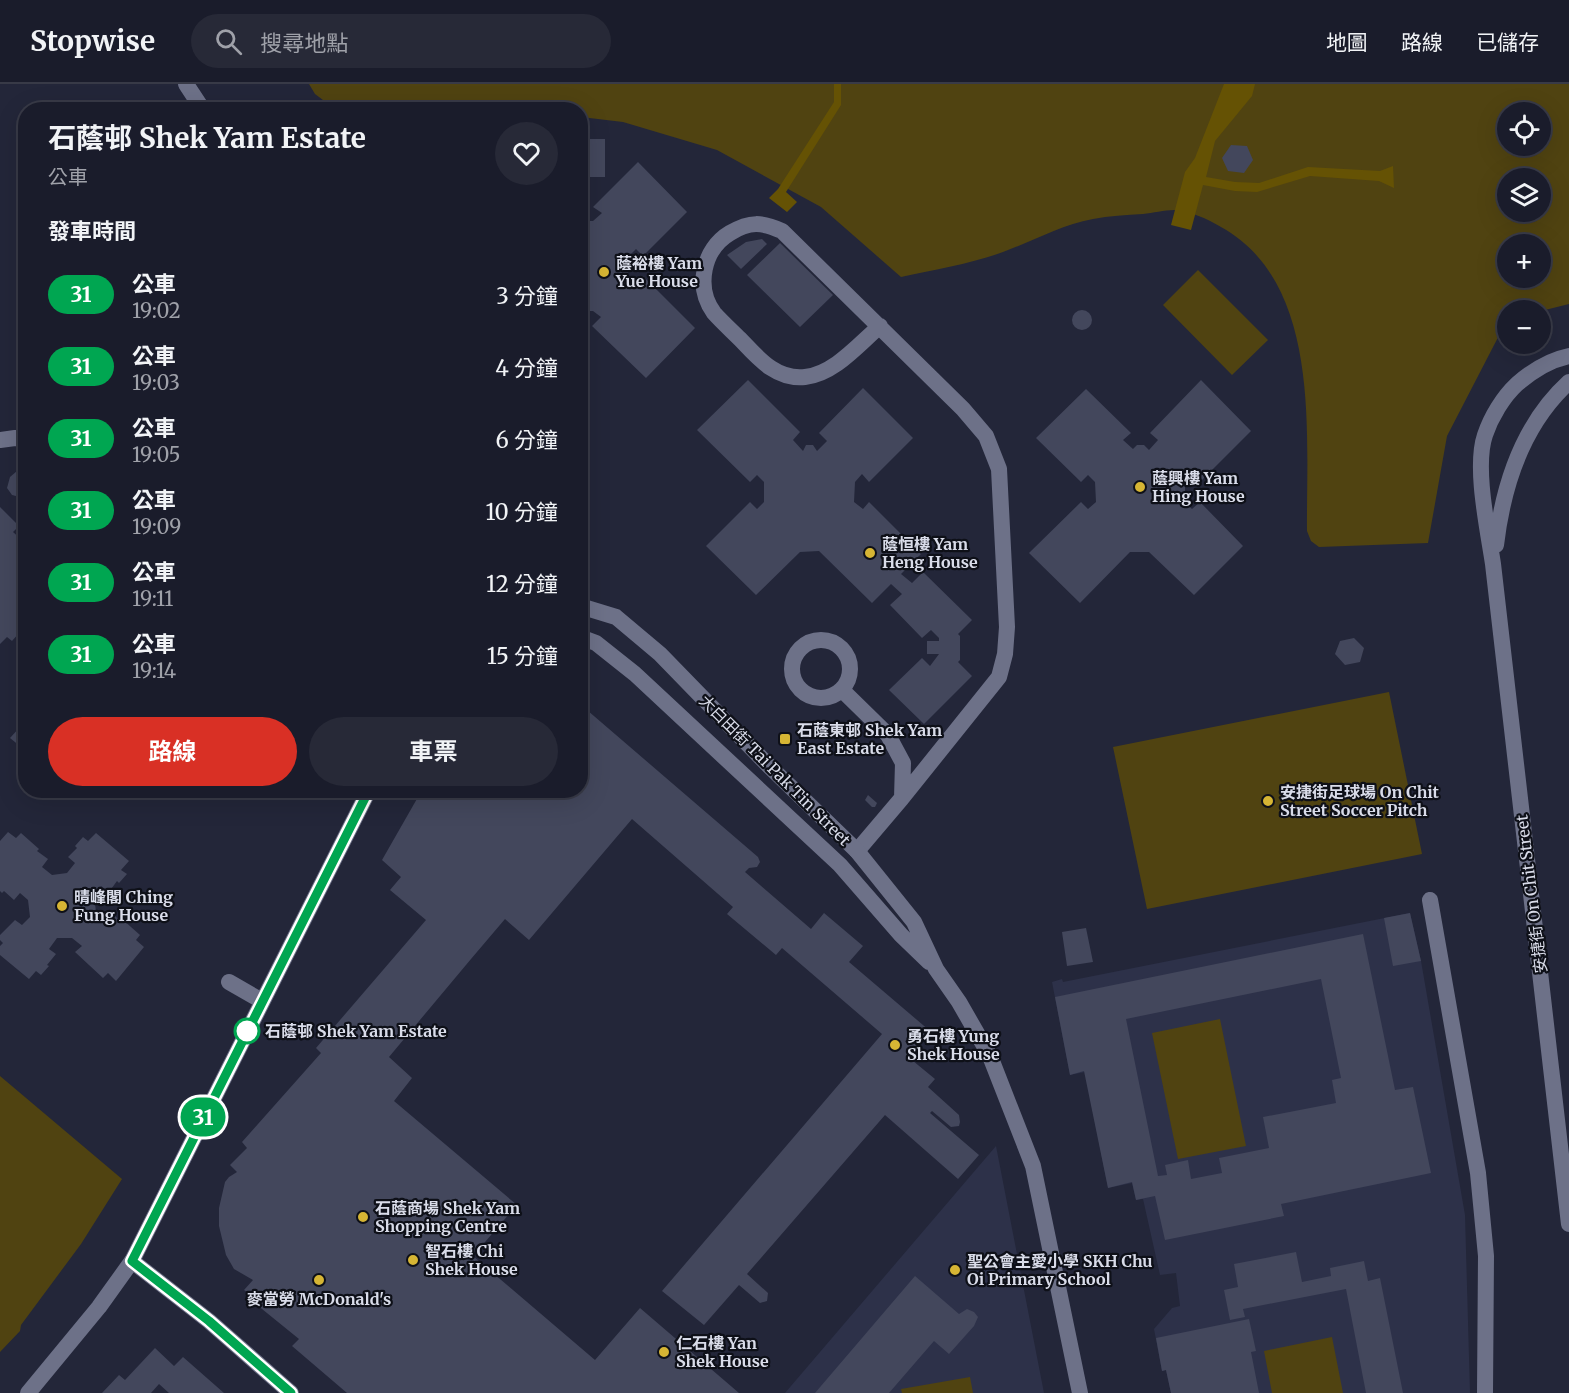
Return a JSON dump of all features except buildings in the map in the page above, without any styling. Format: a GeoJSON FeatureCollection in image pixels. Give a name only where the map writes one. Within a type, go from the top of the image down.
{"type":"FeatureCollection","features":[{"type":"Feature","properties":{"kind":"street"},"geometry":{"type":"LineString","coordinates":[[186,84],[198,102]]}},
{"type":"Feature","properties":{"kind":"street"},"geometry":{"type":"LineString","coordinates":[[857,851],[999,677],[1005,654],[1007,627],[999,469],[986,436],[963,409],[880,326],[782,231],[766,224],[752,224],[737,229],[721,239],[710,253],[703,272],[705,291],[714,312],[766,366],[789,377],[806,377],[831,368],[880,326]]}},
{"type":"Feature","properties":{"kind":"street","name":"安捷街 On Chit Street"},"geometry":{"type":"LineString","coordinates":[[1569,356],[1560,357],[1536,369],[1519,382],[1496,412],[1484,436],[1483,484],[1569,1224]]}},
{"type":"Feature","properties":{"kind":"street","name":"安捷街 On Chit Street"},"geometry":{"type":"LineString","coordinates":[[1493,564],[1500,509],[1513,467],[1544,409],[1569,382]]}},
{"type":"Feature","properties":{"kind":"street"},"geometry":{"type":"LineString","coordinates":[[0,440],[18,438]]}},
{"type":"Feature","properties":{"kind":"street","name":"大白田街 Tai Pak Tin Street"},"geometry":{"type":"LineString","coordinates":[[588,608],[616,617],[660,654],[768,765],[857,851],[914,922],[936,969],[959,1002],[990,1056],[1033,1166],[1080,1393]]}},
{"type":"Feature","properties":{"kind":"street","name":"大白田街 Tai Pak Tin Street"},"geometry":{"type":"LineString","coordinates":[[588,640],[596,643],[635,674],[840,865],[900,935],[936,969]]}},
{"type":"Feature","properties":{"kind":"street"},"geometry":{"type":"LineString","coordinates":[[842,690],[888,735],[903,763],[902,798]]}},
{"type":"Feature","properties":{"kind":"street"},"geometry":{"type":"LineString","coordinates":[[27,1393],[99,1307],[132,1261],[365,798]]}},
{"type":"Feature","properties":{"kind":"street"},"geometry":{"type":"LineString","coordinates":[[1430,900],[1478,1173],[1486,1256],[1485,1393]]}},
{"type":"Feature","properties":{"kind":"street"},"geometry":{"type":"LineString","coordinates":[[229,982],[262,1001]]}},
{"type":"Feature","properties":{"kind":"street"},"geometry":{"type":"LineString","coordinates":[[132,1261],[209,1321],[291,1393]]}},
{"type":"Feature","properties":{"kind":"shaded area"},"geometry":{"type":"Polygon","coordinates":[[[309,84],[1569,84],[1569,304],[1551,308],[1551,300],[1497,300],[1497,339],[1447,436],[1428,543],[1319,547],[1311,541],[1307,531],[1306,407],[1302,364],[1292,322],[1277,284],[1254,252],[1221,227],[1204,218],[1174,210],[1111,216],[1058,229],[992,256],[901,277],[821,207],[717,150],[623,122],[588,118],[588,102],[326,102],[315,94],[309,84]]]}},
{"type":"Feature","properties":{"kind":"shaded area"},"geometry":{"type":"Polygon","coordinates":[[[834,84],[841,84],[841,105],[786,192],[797,202],[787,212],[769,198],[778,189],[834,102],[834,84]]]}},
{"type":"Feature","properties":{"kind":"shaded area"},"geometry":{"type":"Polygon","coordinates":[[[1224,84],[1255,84],[1252,96],[1215,141],[1206,177],[1259,183],[1308,167],[1380,171],[1393,166],[1394,188],[1379,181],[1310,176],[1257,192],[1235,191],[1203,185],[1191,230],[1171,225],[1185,172],[1195,158],[1224,84]]]}},
{"type":"Feature","properties":{"kind":"shaded area"},"geometry":{"type":"Polygon","coordinates":[[[1198,270],[1268,340],[1232,375],[1163,305],[1198,270]]]}},
{"type":"Feature","properties":{"kind":"shaded area","name":"安捷街足球場 On Chit Street Soccer Pitch"},"geometry":{"type":"Polygon","coordinates":[[[1389,692],[1422,854],[1147,909],[1113,747],[1389,692]]]}},
{"type":"Feature","properties":{"kind":"shaded area"},"geometry":{"type":"Polygon","coordinates":[[[1410,913],[1421,961],[1465,1215],[1470,1393],[1171,1393],[1166,1370],[1162,1371],[1154,1329],[1172,1308],[1180,1306],[1176,1273],[1160,1275],[1143,1199],[1136,1200],[1132,1183],[1108,1188],[1085,1072],[1070,1075],[1052,982],[1062,979],[1063,982],[1410,913]]]}},
{"type":"Feature","properties":{"kind":"shaded area"},"geometry":{"type":"Polygon","coordinates":[[[1220,1019],[1246,1146],[1178,1159],[1152,1033],[1220,1019]]]}},
{"type":"Feature","properties":{"kind":"shaded area"},"geometry":{"type":"Polygon","coordinates":[[[0,1076],[122,1179],[81,1244],[21,1325],[20,1331],[0,1352],[0,1076]]]}},
{"type":"Feature","properties":{"kind":"shaded area","name":"聖公會主愛小學 SKH Chu Oi Primary School"},"geometry":{"type":"Polygon","coordinates":[[[996,1146],[1044,1393],[785,1393],[996,1146]]]}},
{"type":"Feature","properties":{"kind":"shaded area"},"geometry":{"type":"Polygon","coordinates":[[[1332,1337],[1343,1393],[1272,1393],[1264,1351],[1332,1337]]]}},
{"type":"Feature","properties":{"kind":"shaded area"},"geometry":{"type":"Polygon","coordinates":[[[970,1377],[973,1393],[902,1393],[901,1389],[970,1377]]]}},
{"type":"Feature","properties":{"kind":"bus line","name":"31"},"geometry":{"type":"LineString","coordinates":[[291,1393],[209,1321],[132,1261],[365,798]]}},
{"type":"Feature","properties":{"kind":"place","name":"蔭裕樓 Yam Yue House"},"geometry":{"type":"Point","coordinates":[604,272]}},
{"type":"Feature","properties":{"kind":"place","name":"蔭興樓 Yam Hing House"},"geometry":{"type":"Point","coordinates":[1140,487]}},
{"type":"Feature","properties":{"kind":"place","name":"蔭恒樓 Yam Heng House"},"geometry":{"type":"Point","coordinates":[870,553]}},
{"type":"Feature","properties":{"kind":"place","name":"石蔭東邨 Shek Yam East Estate"},"geometry":{"type":"Point","coordinates":[785,739]}},
{"type":"Feature","properties":{"kind":"place","name":"安捷街足球場 On Chit Street Soccer Pitch"},"geometry":{"type":"Point","coordinates":[1268,801]}},
{"type":"Feature","properties":{"kind":"place","name":"晴峰閣 Ching Fung House"},"geometry":{"type":"Point","coordinates":[62,906]}},
{"type":"Feature","properties":{"kind":"place","name":"石蔭邨 Shek Yam Estate"},"geometry":{"type":"Point","coordinates":[247,1031]}},
{"type":"Feature","properties":{"kind":"place","name":"勇石樓 Yung Shek House"},"geometry":{"type":"Point","coordinates":[895,1045]}},
{"type":"Feature","properties":{"kind":"place","name":"石蔭商場 Shek Yam Shopping Centre"},"geometry":{"type":"Point","coordinates":[363,1217]}},
{"type":"Feature","properties":{"kind":"place","name":"智石樓 Chi Shek House"},"geometry":{"type":"Point","coordinates":[413,1260]}},
{"type":"Feature","properties":{"kind":"place","name":"聖公會主愛小學 SKH Chu Oi Primary School"},"geometry":{"type":"Point","coordinates":[955,1270]}},
{"type":"Feature","properties":{"kind":"place","name":"麥當勞 McDonald's"},"geometry":{"type":"Point","coordinates":[319,1280]}},
{"type":"Feature","properties":{"kind":"place","name":"仁石樓 Yan Shek House"},"geometry":{"type":"Point","coordinates":[664,1352]}}]}
